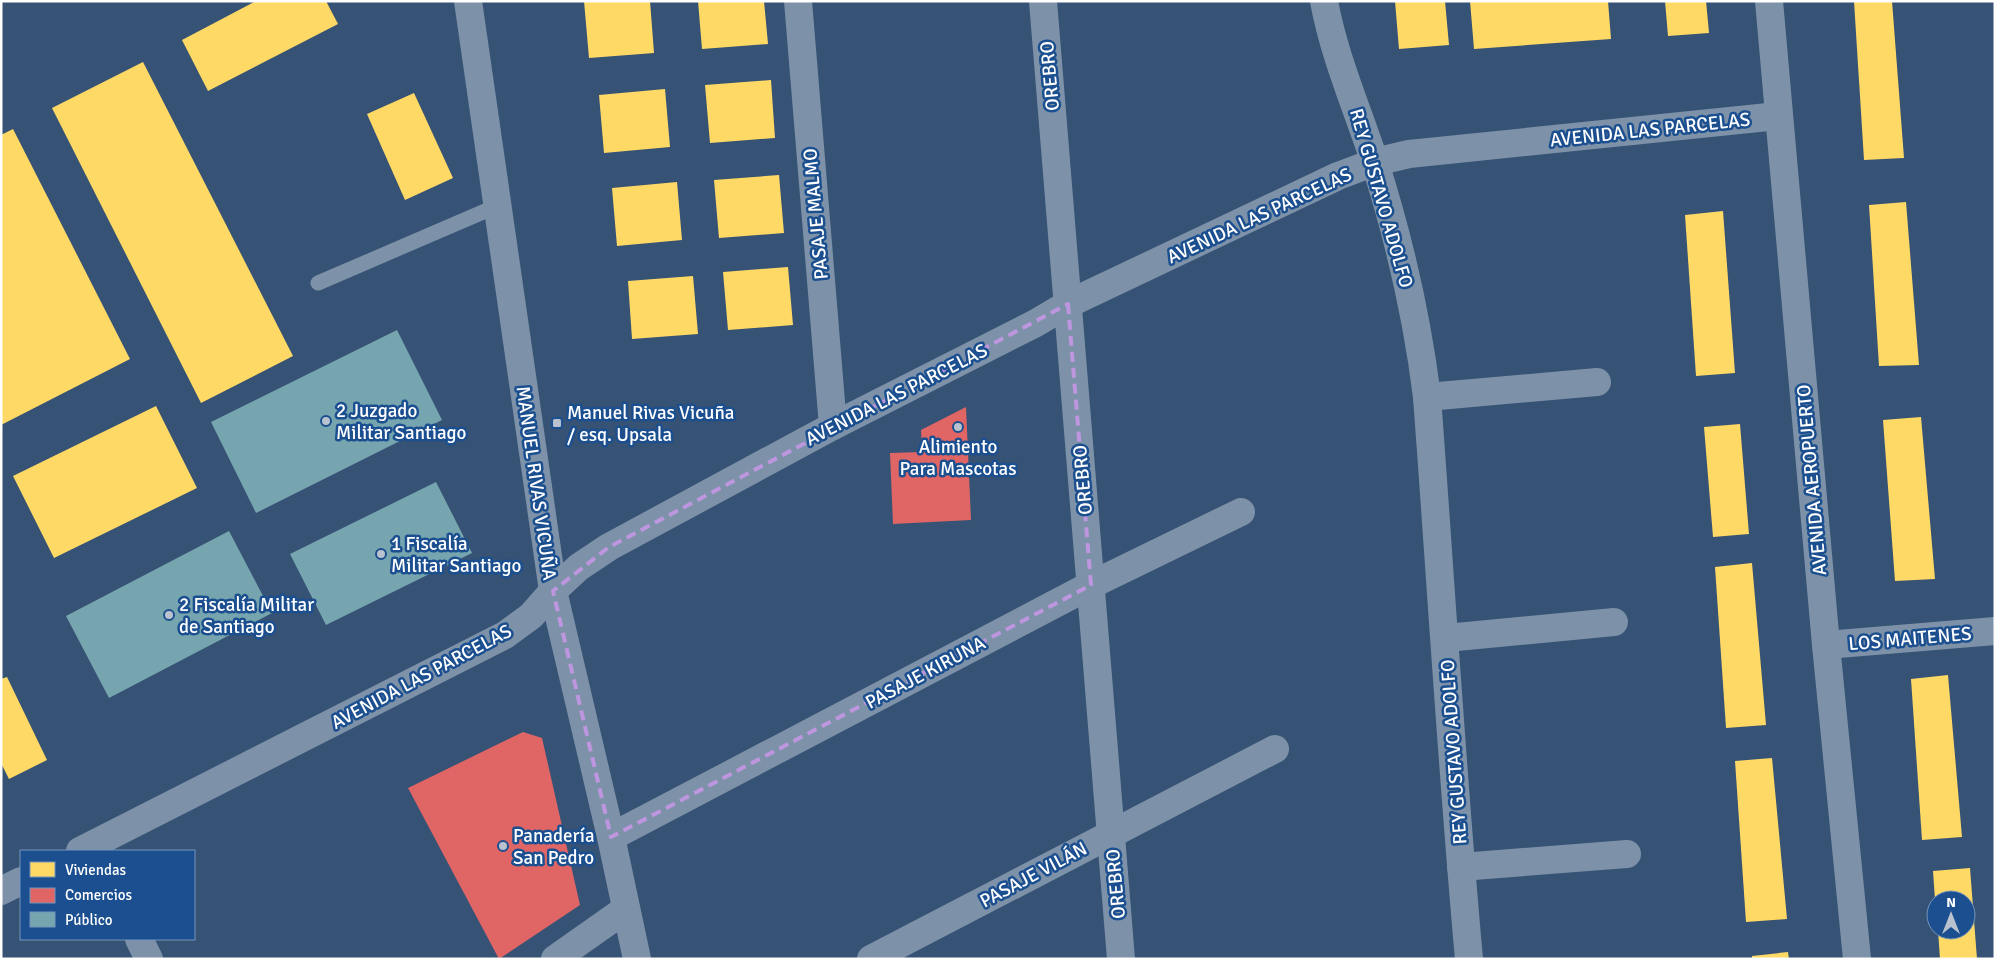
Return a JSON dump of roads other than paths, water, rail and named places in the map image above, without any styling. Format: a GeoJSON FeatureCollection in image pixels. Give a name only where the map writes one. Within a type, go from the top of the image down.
{"type":"FeatureCollection","features":[{"type":"Feature","properties":{"kind":"street","name":"MANUEL RIVAS VICUÑA"},"geometry":{"type":"LineString","coordinates":[[468,1],[553,591],[611,837],[637,959]]}},
{"type":"Feature","properties":{"kind":"street","name":"PASAJE MALMO"},"geometry":{"type":"LineString","coordinates":[[798,1],[833,426]]}},
{"type":"Feature","properties":{"kind":"street","name":"OREBRO"},"geometry":{"type":"LineString","coordinates":[[1043,1],[1121,959]]}},
{"type":"Feature","properties":{"kind":"street","name":"REY GUSTAVO ADOLFO"},"geometry":{"type":"LineString","coordinates":[[1324,1],[1336,50],[1375,162],[1402,256],[1415,316],[1427,397],[1469,959]]}},
{"type":"Feature","properties":{"kind":"street","name":"AVENIDA AEROPUERTO"},"geometry":{"type":"LineString","coordinates":[[1769,1],[1826,644],[1857,959]]}},
{"type":"Feature","properties":{"kind":"street","name":"AVENIDA LAS PARCELAS"},"geometry":{"type":"LineString","coordinates":[[90,849],[505,635],[531,616],[553,591],[579,567],[609,547],[833,426],[1036,323],[1068,304],[1338,176],[1375,162],[1427,152],[1778,116]]}},
{"type":"Feature","properties":{"kind":"street"},"geometry":{"type":"LineString","coordinates":[[1427,397],[1598,382]]}},
{"type":"Feature","properties":{"kind":"street","name":"PASAJE KIRUNA"},"geometry":{"type":"LineString","coordinates":[[611,837],[1091,585],[1241,512]]}},
{"type":"Feature","properties":{"kind":"street","name":"REY GUSTAVO ADOLFO"},"geometry":{"type":"LineString","coordinates":[[1446,638],[1614,622]]}},
{"type":"Feature","properties":{"kind":"street","name":"LOS MAITENES"},"geometry":{"type":"LineString","coordinates":[[1826,644],[1995,631]]}},
{"type":"Feature","properties":{"kind":"street","name":"PASAJE VILÁN"},"geometry":{"type":"LineString","coordinates":[[871,959],[1275,749]]}},
{"type":"Feature","properties":{"kind":"street","name":"REY GUSTAVO ADOLFO"},"geometry":{"type":"LineString","coordinates":[[1461,866],[1627,854]]}},
{"type":"Feature","properties":{"kind":"street"},"geometry":{"type":"LineString","coordinates":[[1,891],[20,882]]}},
{"type":"Feature","properties":{"kind":"street"},"geometry":{"type":"LineString","coordinates":[[555,959],[626,909]]}},
{"type":"Feature","properties":{"kind":"street"},"geometry":{"type":"LineString","coordinates":[[140,940],[149,959]]}},
{"type":"Feature","properties":{"kind":"lane"},"geometry":{"type":"LineString","coordinates":[[318,283],[497,206]]}},
{"type":"Feature","properties":{"kind":"place","name":"2 Juzgado Militar Santiago"},"geometry":{"type":"Point","coordinates":[326,421]}},
{"type":"Feature","properties":{"kind":"place","name":"Manuel Rivas Vicuña / esq. Upsala"},"geometry":{"type":"Point","coordinates":[557,423]}},
{"type":"Feature","properties":{"kind":"place","name":"Alimiento Para Mascotas"},"geometry":{"type":"Point","coordinates":[958,427]}},
{"type":"Feature","properties":{"kind":"place","name":"1 Fiscalía Militar Santiago"},"geometry":{"type":"Point","coordinates":[381,554]}},
{"type":"Feature","properties":{"kind":"place","name":"2 Fiscalía Militar de Santiago"},"geometry":{"type":"Point","coordinates":[169,615]}},
{"type":"Feature","properties":{"kind":"place","name":"Panadería San Pedro"},"geometry":{"type":"Point","coordinates":[503,846]}}]}
